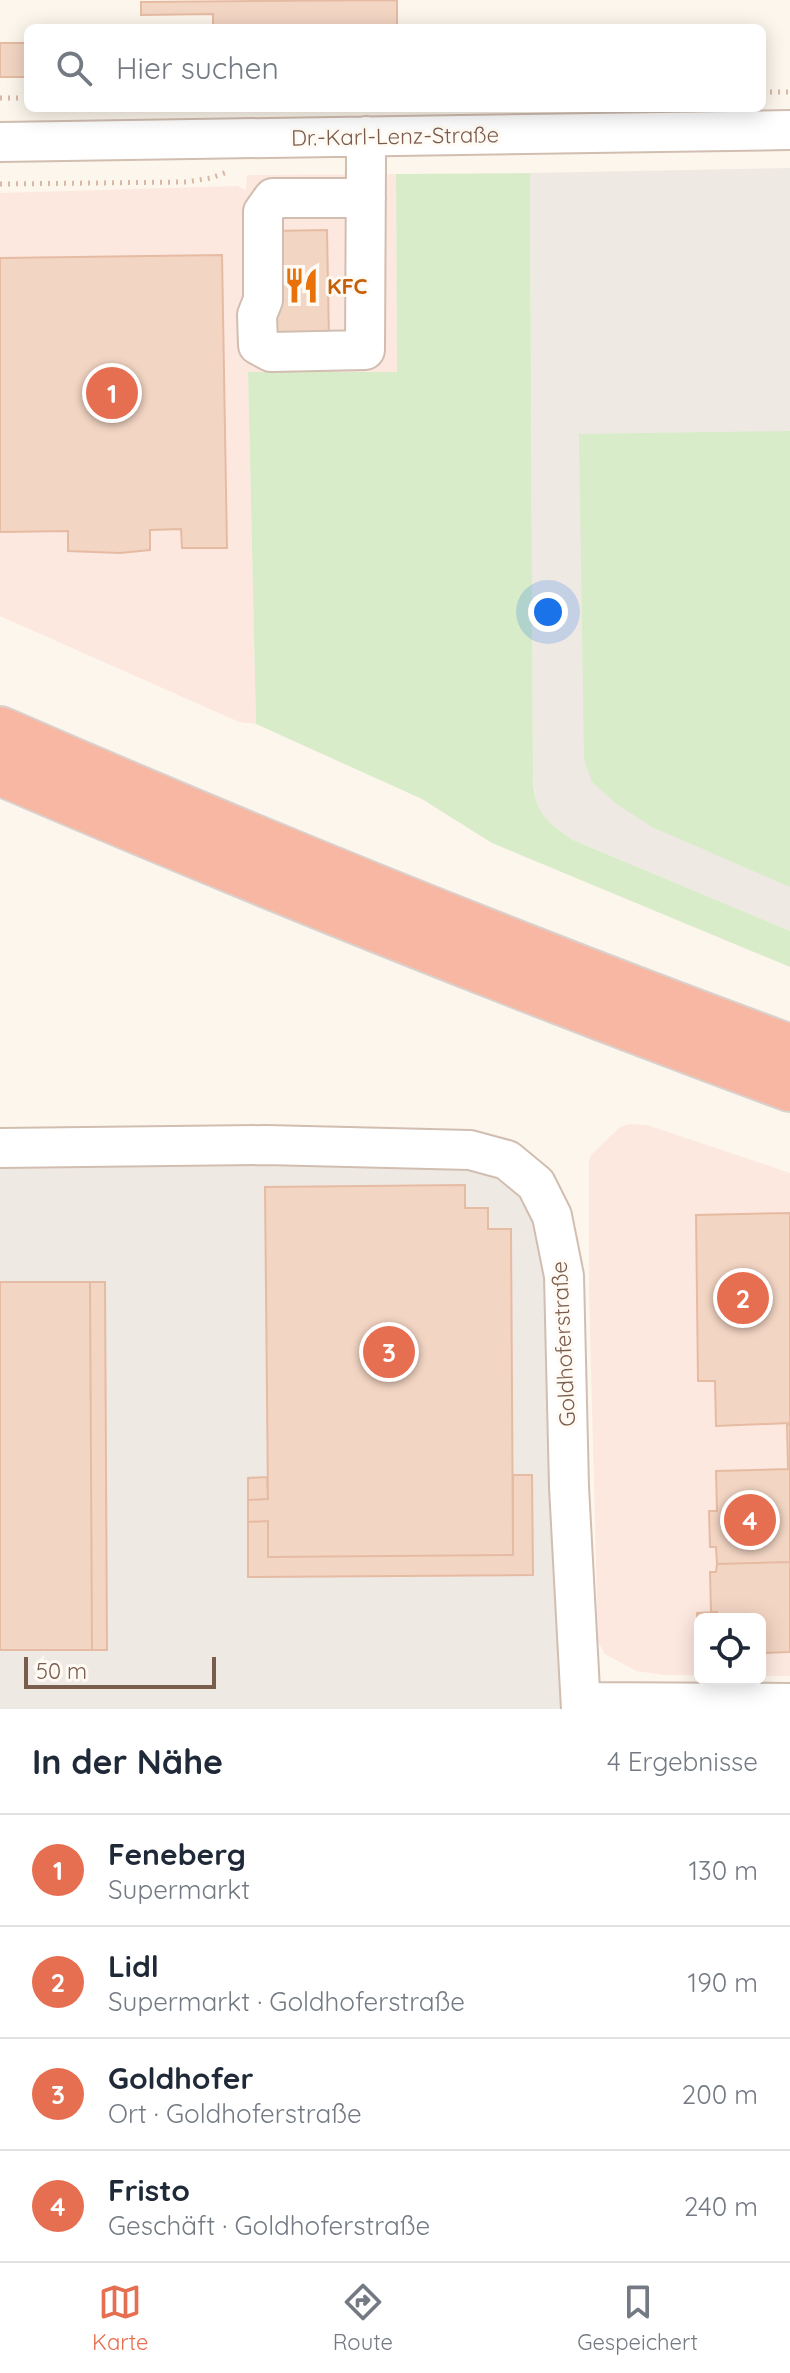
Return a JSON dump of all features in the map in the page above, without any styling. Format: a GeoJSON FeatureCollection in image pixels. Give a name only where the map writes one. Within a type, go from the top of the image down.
{"type":"FeatureCollection","features":[{"type":"Feature","properties":{"kind":"highway"},"geometry":{"type":"LineString","coordinates":[[0,729],[474,925],[790,1047]]}},
{"type":"Feature","properties":{"kind":"highway"},"geometry":{"type":"LineString","coordinates":[[0,773],[270,886],[654,1039],[790,1089]]}},
{"type":"Feature","properties":{"kind":"street","name":"Dr.-Karl-Lenz-Straße"},"geometry":{"type":"LineString","coordinates":[[0,142],[790,130]]}},
{"type":"Feature","properties":{"kind":"street"},"geometry":{"type":"LineString","coordinates":[[366,136],[366,198],[365,350],[271,352],[258,345],[257,315],[263,300],[263,212],[273,198],[366,198]]}},
{"type":"Feature","properties":{"kind":"street","name":"Goldhoferstraße"},"geometry":{"type":"LineString","coordinates":[[0,1148],[266,1145],[470,1150],[507,1160],[536,1184],[552,1216],[564,1276],[569,1487],[581,1706],[790,1703]]}},
{"type":"Feature","properties":{"kind":"path"},"geometry":{"type":"LineString","coordinates":[[766,92],[790,92]]}},
{"type":"Feature","properties":{"kind":"path"},"geometry":{"type":"LineString","coordinates":[[0,98],[24,98]]}},
{"type":"Feature","properties":{"kind":"shaded area"},"geometry":{"type":"Polygon","coordinates":[[[790,168],[790,931],[573,840],[547,821],[537,807],[533,779],[530,173],[790,168]]]}},
{"type":"Feature","properties":{"kind":"shaded area"},"geometry":{"type":"Polygon","coordinates":[[[396,174],[397,372],[248,373],[256,724],[239,722],[0,616],[0,193],[237,186],[246,190],[247,175],[396,174]]]}},
{"type":"Feature","properties":{"kind":"shaded area"},"geometry":{"type":"Polygon","coordinates":[[[647,1125],[790,1173],[790,1676],[766,1676],[766,1613],[694,1613],[694,1675],[636,1671],[605,1654],[598,1642],[589,1292],[589,1162],[591,1155],[620,1127],[647,1125]]]}},
{"type":"Feature","properties":{"kind":"shaded area"},"geometry":{"type":"Polygon","coordinates":[[[275,1159],[465,1167],[489,1174],[508,1186],[522,1200],[536,1224],[543,1252],[547,1313],[567,1709],[0,1709],[0,1163],[275,1159]]]}},
{"type":"Feature","properties":{"kind":"green space"},"geometry":{"type":"Polygon","coordinates":[[[530,173],[533,779],[536,801],[549,822],[573,840],[790,931],[790,967],[492,843],[422,799],[256,724],[248,372],[397,372],[396,174],[530,173]]]}},
{"type":"Feature","properties":{"kind":"green space"},"geometry":{"type":"Polygon","coordinates":[[[790,431],[790,887],[652,827],[615,803],[592,782],[584,759],[579,434],[790,431]]]}},
{"type":"Feature","properties":{"kind":"building"},"geometry":{"type":"Polygon","coordinates":[[[397,0],[397,24],[213,24],[213,14],[141,15],[141,2],[397,0]]]}},
{"type":"Feature","properties":{"kind":"building"},"geometry":{"type":"Polygon","coordinates":[[[0,43],[24,43],[24,77],[0,77],[0,43]]]}},
{"type":"Feature","properties":{"kind":"building","name":"KFC"},"geometry":{"type":"Polygon","coordinates":[[[327,230],[329,341],[275,341],[274,231],[327,230]]]}},
{"type":"Feature","properties":{"kind":"building"},"geometry":{"type":"Polygon","coordinates":[[[222,255],[227,548],[182,548],[181,529],[150,530],[150,550],[120,553],[68,551],[68,531],[0,532],[0,258],[222,255]]]}},
{"type":"Feature","properties":{"kind":"building"},"geometry":{"type":"Polygon","coordinates":[[[465,1185],[465,1208],[488,1208],[488,1229],[511,1229],[513,1555],[268,1557],[268,1521],[248,1522],[248,1500],[268,1499],[265,1187],[465,1185]]]}},
{"type":"Feature","properties":{"kind":"building"},"geometry":{"type":"Polygon","coordinates":[[[790,1213],[790,1423],[716,1426],[715,1381],[698,1381],[696,1215],[790,1213]]]}},
{"type":"Feature","properties":{"kind":"building"},"geometry":{"type":"Polygon","coordinates":[[[0,1282],[90,1282],[92,1650],[0,1650],[0,1282]]]}},
{"type":"Feature","properties":{"kind":"building"},"geometry":{"type":"Polygon","coordinates":[[[90,1282],[105,1282],[107,1650],[92,1650],[90,1282]]]}},
{"type":"Feature","properties":{"kind":"building"},"geometry":{"type":"Polygon","coordinates":[[[787,1425],[790,1425],[790,1468],[788,1468],[787,1425]]]}},
{"type":"Feature","properties":{"kind":"building"},"geometry":{"type":"Polygon","coordinates":[[[790,1469],[790,1562],[717,1564],[716,1547],[710,1547],[709,1511],[717,1511],[716,1471],[790,1469]]]}},
{"type":"Feature","properties":{"kind":"building"},"geometry":{"type":"Polygon","coordinates":[[[513,1475],[532,1475],[533,1575],[248,1577],[248,1522],[268,1521],[268,1557],[513,1555],[513,1475]]]}},
{"type":"Feature","properties":{"kind":"building"},"geometry":{"type":"Polygon","coordinates":[[[267,1477],[268,1499],[248,1500],[248,1478],[267,1477]]]}},
{"type":"Feature","properties":{"kind":"building"},"geometry":{"type":"Polygon","coordinates":[[[790,1562],[790,1652],[766,1653],[766,1613],[711,1612],[710,1572],[716,1572],[717,1564],[790,1562]]]}},
{"type":"Feature","properties":{"kind":"place","name":"KFC"},"geometry":{"type":"Point","coordinates":[301,286]}},
{"type":"Feature","properties":{"kind":"place","name":"Feneberg"},"geometry":{"type":"Point","coordinates":[112,393]}},
{"type":"Feature","properties":{"kind":"place","name":"Lidl"},"geometry":{"type":"Point","coordinates":[743,1298]}},
{"type":"Feature","properties":{"kind":"place","name":"Goldhofer"},"geometry":{"type":"Point","coordinates":[389,1352]}},
{"type":"Feature","properties":{"kind":"place","name":"Fristo"},"geometry":{"type":"Point","coordinates":[750,1520]}}]}
